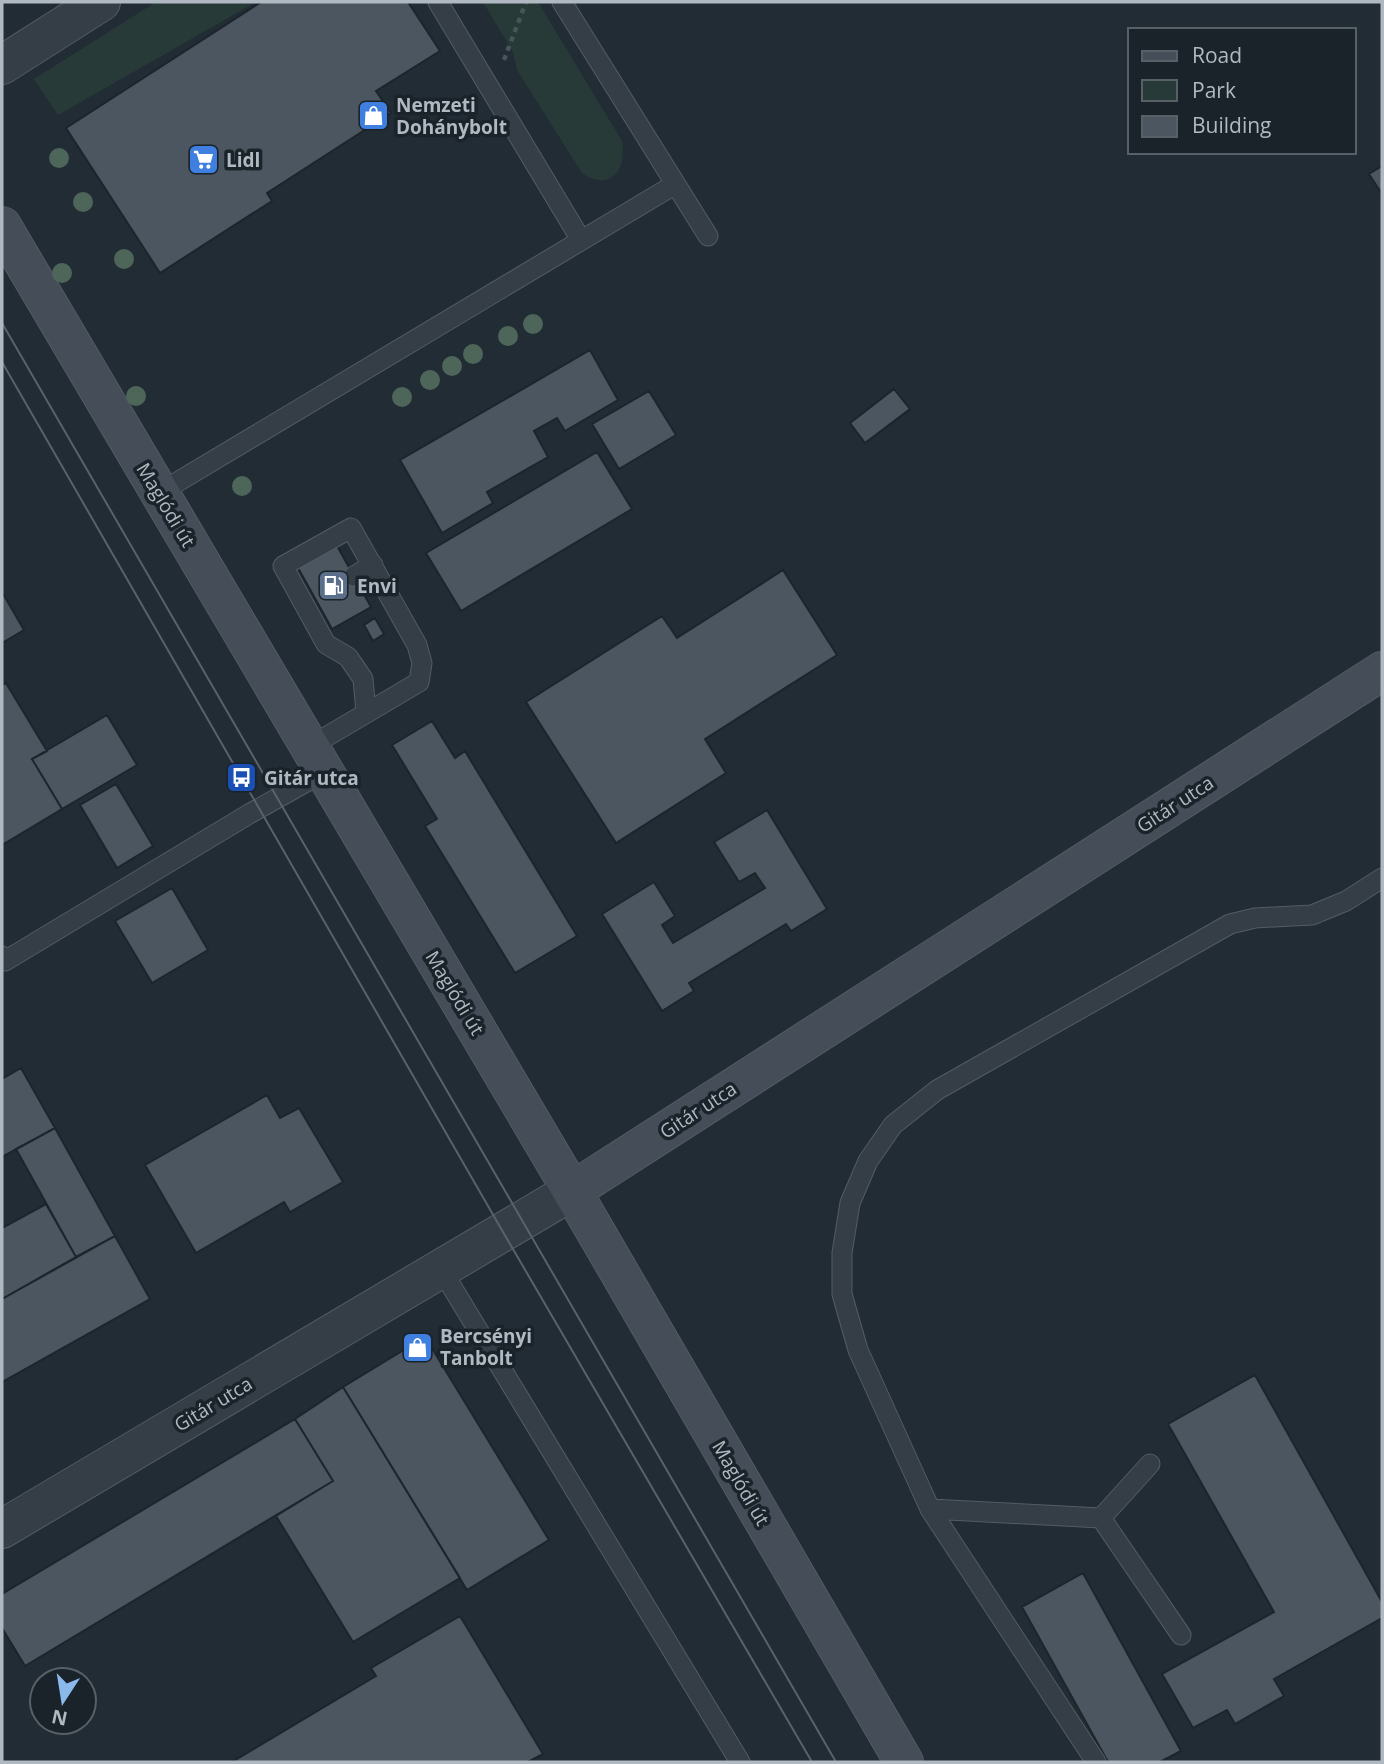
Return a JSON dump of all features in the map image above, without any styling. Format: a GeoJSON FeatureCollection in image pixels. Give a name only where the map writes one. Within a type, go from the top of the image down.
{"type":"FeatureCollection","features":[{"type":"Feature","properties":{"kind":"street"},"geometry":{"type":"LineString","coordinates":[[5,54],[101,2]]}},
{"type":"Feature","properties":{"kind":"street","name":"Maglódi út"},"geometry":{"type":"LineString","coordinates":[[2,226],[572,1191],[904,1762]]}},
{"type":"Feature","properties":{"kind":"street","name":"Gitár utca"},"geometry":{"type":"LineString","coordinates":[[2,1529],[572,1191],[1382,671]]}},
{"type":"Feature","properties":{"kind":"lane"},"geometry":{"type":"LineString","coordinates":[[438,2],[581,240]]}},
{"type":"Feature","properties":{"kind":"lane"},"geometry":{"type":"LineString","coordinates":[[562,2],[708,236]]}},
{"type":"Feature","properties":{"kind":"lane"},"geometry":{"type":"LineString","coordinates":[[159,494],[674,185]]}},
{"type":"Feature","properties":{"kind":"lane"},"geometry":{"type":"LineString","coordinates":[[2,956],[5,961],[239,820],[317,760],[366,713],[419,682],[422,663],[417,645],[351,528],[283,566],[309,600],[326,644],[348,657],[363,678],[366,713]]}},
{"type":"Feature","properties":{"kind":"lane"},"geometry":{"type":"LineString","coordinates":[[354,576],[373,565]]}},
{"type":"Feature","properties":{"kind":"lane"},"geometry":{"type":"LineString","coordinates":[[1096,1762],[930,1508],[858,1350],[842,1294],[842,1254],[850,1203],[868,1161],[893,1125],[937,1090],[1230,924],[1255,918],[1312,915],[1346,901],[1382,878]]}},
{"type":"Feature","properties":{"kind":"lane"},"geometry":{"type":"LineString","coordinates":[[441,1269],[740,1762]]}},
{"type":"Feature","properties":{"kind":"lane"},"geometry":{"type":"LineString","coordinates":[[1101,1518],[1150,1464]]}},
{"type":"Feature","properties":{"kind":"lane"},"geometry":{"type":"LineString","coordinates":[[930,1508],[1101,1518]]}},
{"type":"Feature","properties":{"kind":"lane"},"geometry":{"type":"LineString","coordinates":[[1101,1518],[1181,1635]]}},
{"type":"Feature","properties":{"kind":"path"},"geometry":{"type":"LineString","coordinates":[[493,94],[526,2]]}},
{"type":"Feature","properties":{"kind":"green space"},"geometry":{"type":"Polygon","coordinates":[[[156,2],[256,2],[58,115],[34,79],[156,2]]]}},
{"type":"Feature","properties":{"kind":"green space"},"geometry":{"type":"Polygon","coordinates":[[[483,2],[538,2],[622,141],[622,161],[615,175],[601,180],[582,173],[517,70],[513,52],[483,2]]]}},
{"type":"Feature","properties":{"kind":"building","name":"Lidl"},"geometry":{"type":"Polygon","coordinates":[[[261,2],[408,2],[440,51],[376,91],[391,113],[267,193],[272,201],[160,273],[66,128],[261,2]]]}},
{"type":"Feature","properties":{"kind":"building"},"geometry":{"type":"Polygon","coordinates":[[[1382,166],[1382,194],[1369,174],[1382,166]]]}},
{"type":"Feature","properties":{"kind":"building"},"geometry":{"type":"Polygon","coordinates":[[[590,350],[618,400],[565,431],[557,418],[534,431],[548,457],[487,492],[493,503],[442,533],[400,460],[590,350]]]}},
{"type":"Feature","properties":{"kind":"building"},"geometry":{"type":"Polygon","coordinates":[[[894,389],[910,409],[865,443],[850,423],[894,389]]]}},
{"type":"Feature","properties":{"kind":"building"},"geometry":{"type":"Polygon","coordinates":[[[649,391],[676,435],[619,469],[592,424],[649,391]]]}},
{"type":"Feature","properties":{"kind":"building"},"geometry":{"type":"Polygon","coordinates":[[[597,452],[632,509],[461,611],[426,553],[597,452]]]}},
{"type":"Feature","properties":{"kind":"building","name":"Envi"},"geometry":{"type":"Polygon","coordinates":[[[336,544],[371,607],[332,629],[297,566],[336,544]]]}},
{"type":"Feature","properties":{"kind":"building"},"geometry":{"type":"Polygon","coordinates":[[[783,570],[837,655],[705,739],[726,773],[616,843],[526,702],[662,616],[677,638],[783,570]]]}},
{"type":"Feature","properties":{"kind":"building"},"geometry":{"type":"Polygon","coordinates":[[[2,592],[24,630],[2,643],[2,592]]]}},
{"type":"Feature","properties":{"kind":"building"},"geometry":{"type":"Polygon","coordinates":[[[375,618],[384,634],[373,641],[364,625],[375,618]]]}},
{"type":"Feature","properties":{"kind":"building"},"geometry":{"type":"Polygon","coordinates":[[[6,683],[47,751],[32,759],[62,809],[2,845],[2,685],[6,683]]]}},
{"type":"Feature","properties":{"kind":"building"},"geometry":{"type":"Polygon","coordinates":[[[107,715],[137,765],[62,809],[32,759],[107,715]]]}},
{"type":"Feature","properties":{"kind":"building"},"geometry":{"type":"Polygon","coordinates":[[[432,721],[455,758],[465,751],[577,936],[515,973],[425,826],[437,819],[392,745],[432,721]]]}},
{"type":"Feature","properties":{"kind":"building"},"geometry":{"type":"Polygon","coordinates":[[[116,784],[153,846],[117,868],[80,805],[116,784]]]}},
{"type":"Feature","properties":{"kind":"building"},"geometry":{"type":"Polygon","coordinates":[[[767,810],[827,909],[791,931],[786,924],[689,983],[694,991],[662,1011],[602,914],[654,882],[675,916],[662,925],[673,943],[765,888],[755,873],[739,882],[714,842],[767,810]]]}},
{"type":"Feature","properties":{"kind":"building"},"geometry":{"type":"Polygon","coordinates":[[[172,888],[208,950],[152,983],[115,921],[172,888]]]}},
{"type":"Feature","properties":{"kind":"building"},"geometry":{"type":"Polygon","coordinates":[[[21,1068],[55,1128],[2,1157],[2,1079],[21,1068]]]}},
{"type":"Feature","properties":{"kind":"building"},"geometry":{"type":"Polygon","coordinates":[[[267,1095],[280,1118],[299,1108],[343,1182],[290,1212],[284,1202],[196,1253],[145,1165],[267,1095]]]}},
{"type":"Feature","properties":{"kind":"building"},"geometry":{"type":"Polygon","coordinates":[[[55,1128],[115,1236],[76,1257],[16,1149],[55,1128]]]}},
{"type":"Feature","properties":{"kind":"building"},"geometry":{"type":"Polygon","coordinates":[[[46,1204],[76,1257],[2,1299],[2,1228],[46,1204]]]}},
{"type":"Feature","properties":{"kind":"building"},"geometry":{"type":"Polygon","coordinates":[[[115,1236],[150,1299],[2,1382],[2,1299],[115,1236]]]}},
{"type":"Feature","properties":{"kind":"building"},"geometry":{"type":"Polygon","coordinates":[[[425,1337],[549,1540],[467,1590],[343,1387],[425,1337]]]}},
{"type":"Feature","properties":{"kind":"building"},"geometry":{"type":"Polygon","coordinates":[[[1255,1375],[1382,1602],[1382,1618],[1274,1679],[1284,1696],[1235,1724],[1227,1710],[1193,1728],[1162,1674],[1274,1612],[1168,1424],[1255,1375]]]}},
{"type":"Feature","properties":{"kind":"building"},"geometry":{"type":"Polygon","coordinates":[[[343,1387],[460,1578],[353,1642],[276,1516],[333,1481],[295,1419],[343,1387]]]}},
{"type":"Feature","properties":{"kind":"building"},"geometry":{"type":"Polygon","coordinates":[[[295,1419],[333,1481],[25,1666],[2,1628],[2,1594],[295,1419]]]}},
{"type":"Feature","properties":{"kind":"building"},"geometry":{"type":"Polygon","coordinates":[[[1083,1573],[1181,1751],[1160,1762],[1108,1762],[1022,1607],[1083,1573]]]}},
{"type":"Feature","properties":{"kind":"building"},"geometry":{"type":"Polygon","coordinates":[[[460,1616],[543,1754],[528,1762],[232,1762],[376,1676],[371,1668],[460,1616]]]}},
{"type":"Feature","properties":{"kind":"tram line"},"geometry":{"type":"LineString","coordinates":[[2,323],[836,1762]]}},
{"type":"Feature","properties":{"kind":"tram line"},"geometry":{"type":"LineString","coordinates":[[2,362],[812,1762]]}},
{"type":"Feature","properties":{"kind":"place","name":"Nemzeti Dohánybolt"},"geometry":{"type":"Point","coordinates":[373,116]}},
{"type":"Feature","properties":{"kind":"place","name":"Lidl"},"geometry":{"type":"Point","coordinates":[203,160]}},
{"type":"Feature","properties":{"kind":"place","name":"Envi"},"geometry":{"type":"Point","coordinates":[334,586]}},
{"type":"Feature","properties":{"kind":"place","name":"Gitár utca"},"geometry":{"type":"Point","coordinates":[241,778]}},
{"type":"Feature","properties":{"kind":"place","name":"Bercsényi Tanbolt"},"geometry":{"type":"Point","coordinates":[417,1347]}}]}
